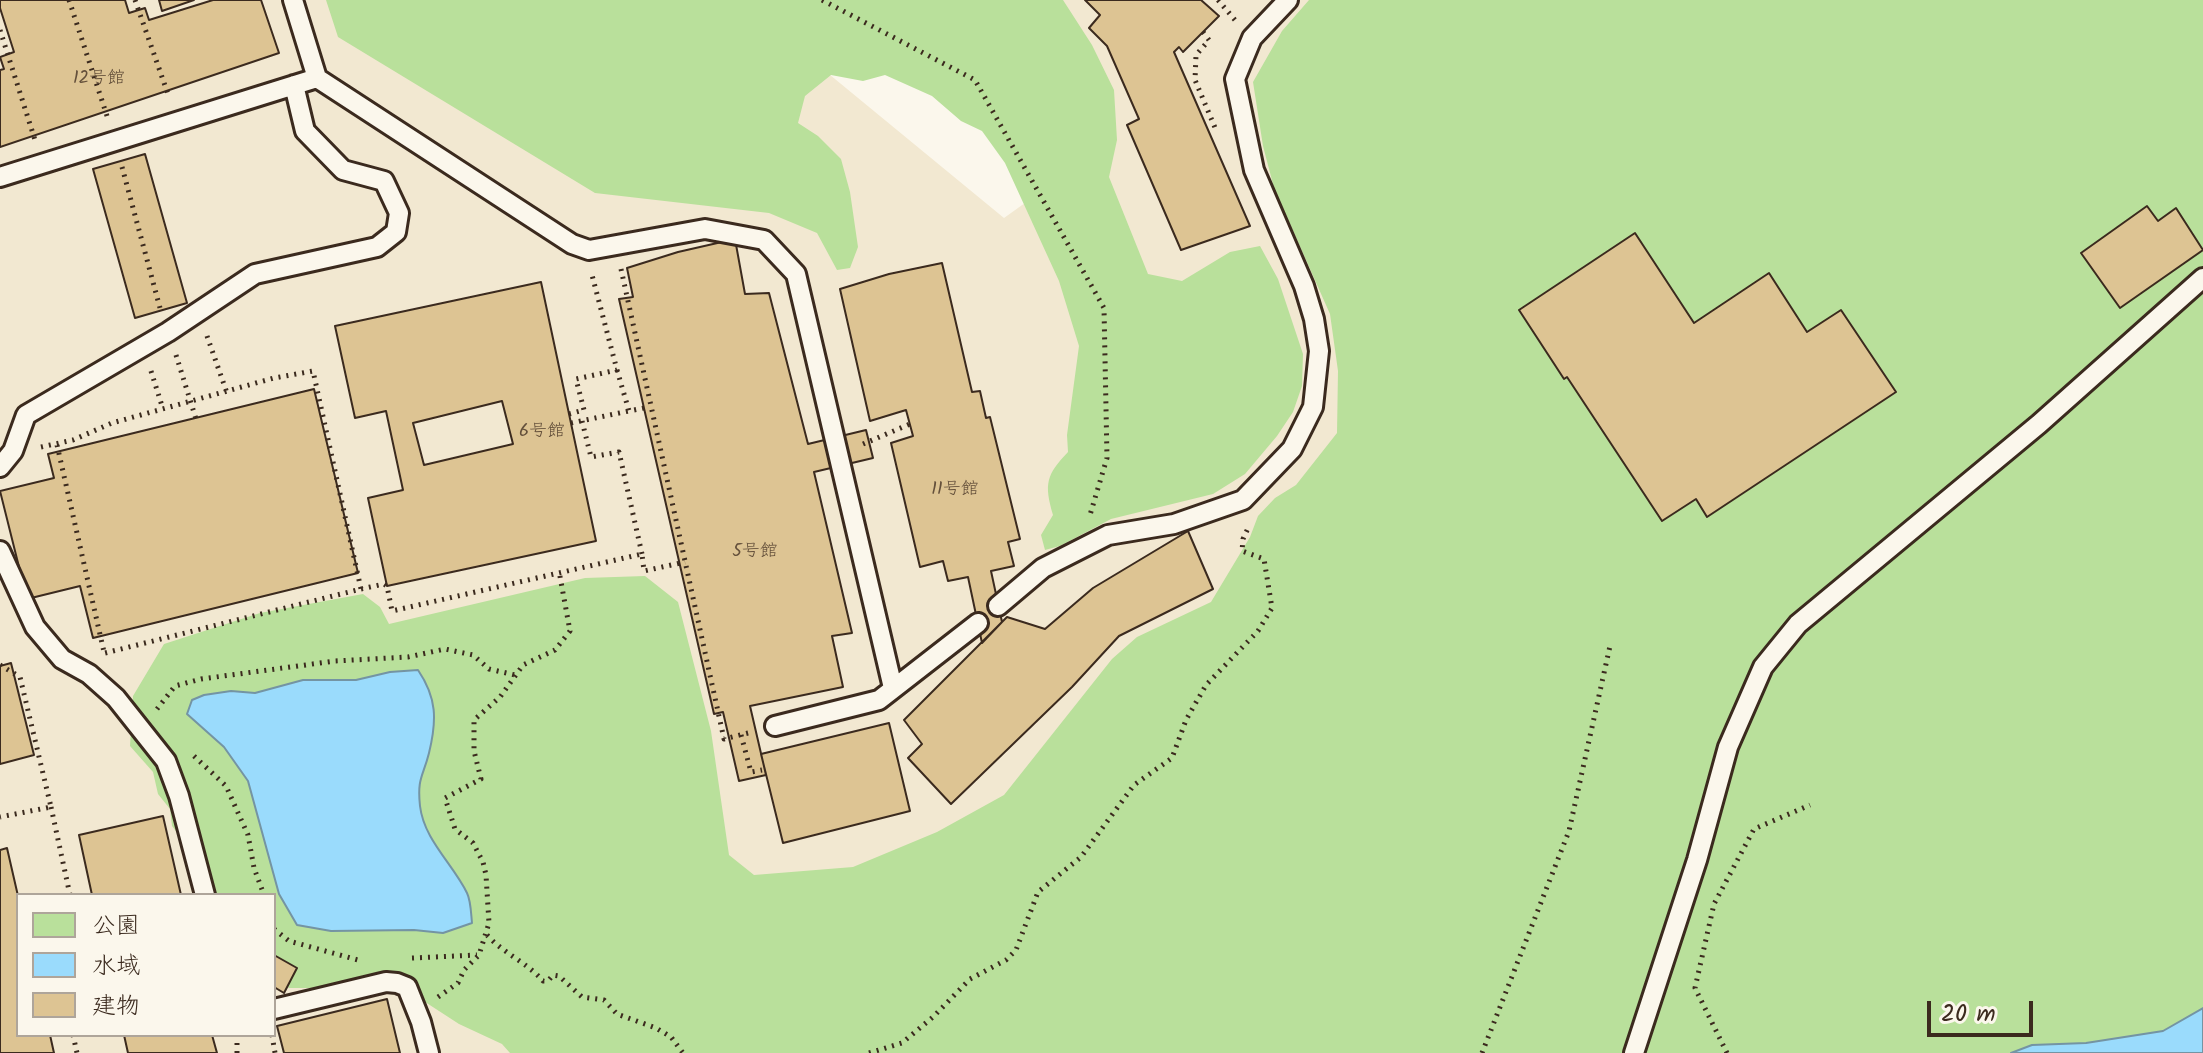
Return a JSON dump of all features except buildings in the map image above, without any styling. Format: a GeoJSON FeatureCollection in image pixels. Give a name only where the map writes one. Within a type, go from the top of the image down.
{"type":"FeatureCollection","features":[{"type":"Feature","properties":{"kind":"lane"},"geometry":{"type":"LineString","coordinates":[[293,0],[317,78],[572,244],[589,250],[705,229],[764,240],[796,274],[893,688]]}},
{"type":"Feature","properties":{"kind":"lane"},"geometry":{"type":"LineString","coordinates":[[998,606],[1043,568],[1108,535],[1174,524],[1243,500],[1292,449],[1313,407],[1319,351],[1314,319],[1304,286],[1254,170],[1235,79],[1252,38],[1288,0]]}},
{"type":"Feature","properties":{"kind":"lane"},"geometry":{"type":"LineString","coordinates":[[0,177],[317,78]]}},
{"type":"Feature","properties":{"kind":"lane"},"geometry":{"type":"LineString","coordinates":[[0,467],[13,451],[26,415],[168,332],[255,274],[377,247],[396,232],[399,213],[384,181],[343,170],[305,131],[294,85]]}},
{"type":"Feature","properties":{"kind":"lane"},"geometry":{"type":"LineString","coordinates":[[1634,1053],[1697,860],[1728,747],[1763,667],[1798,624],[2039,424],[2203,278]]}},
{"type":"Feature","properties":{"kind":"lane"},"geometry":{"type":"LineString","coordinates":[[0,551],[35,627],[62,659],[89,674],[116,698],[166,761],[179,796],[204,893]]}},
{"type":"Feature","properties":{"kind":"lane"},"geometry":{"type":"LineString","coordinates":[[775,726],[879,700],[978,623]]}},
{"type":"Feature","properties":{"kind":"lane"},"geometry":{"type":"LineString","coordinates":[[276,1009],[386,982],[397,983],[407,987],[429,1053]]}},
{"type":"Feature","properties":{"kind":"path"},"geometry":{"type":"LineString","coordinates":[[69,0],[115,141]]}},
{"type":"Feature","properties":{"kind":"path"},"geometry":{"type":"LineString","coordinates":[[135,0],[167,91]]}},
{"type":"Feature","properties":{"kind":"path"},"geometry":{"type":"LineString","coordinates":[[822,0],[975,80],[1104,308],[1107,458],[1079,550]]}},
{"type":"Feature","properties":{"kind":"path"},"geometry":{"type":"LineString","coordinates":[[0,30],[33,136]]}},
{"type":"Feature","properties":{"kind":"path"},"geometry":{"type":"LineString","coordinates":[[1203,32],[1209,40],[1196,55],[1195,80],[1206,109]]}},
{"type":"Feature","properties":{"kind":"path"},"geometry":{"type":"LineString","coordinates":[[120,161],[161,310]]}},
{"type":"Feature","properties":{"kind":"path"},"geometry":{"type":"LineString","coordinates":[[589,250],[592,274],[629,411]]}},
{"type":"Feature","properties":{"kind":"path"},"geometry":{"type":"LineString","coordinates":[[592,274],[621,266],[724,739],[775,726]]}},
{"type":"Feature","properties":{"kind":"path"},"geometry":{"type":"LineString","coordinates":[[199,312],[227,393]]}},
{"type":"Feature","properties":{"kind":"path"},"geometry":{"type":"LineString","coordinates":[[168,332],[196,419]]}},
{"type":"Feature","properties":{"kind":"path"},"geometry":{"type":"LineString","coordinates":[[143,347],[163,409]]}},
{"type":"Feature","properties":{"kind":"path"},"geometry":{"type":"LineString","coordinates":[[569,414],[584,410],[576,379],[617,370]]}},
{"type":"Feature","properties":{"kind":"path"},"geometry":{"type":"LineString","coordinates":[[13,451],[57,445],[112,423],[274,378],[313,371],[361,589]]}},
{"type":"Feature","properties":{"kind":"path"},"geometry":{"type":"LineString","coordinates":[[571,423],[644,408]]}},
{"type":"Feature","properties":{"kind":"path"},"geometry":{"type":"LineString","coordinates":[[582,421],[591,457],[619,452],[644,571],[685,562]]}},
{"type":"Feature","properties":{"kind":"path"},"geometry":{"type":"LineString","coordinates":[[57,445],[104,653],[361,589],[387,586],[392,611],[642,554]]}},
{"type":"Feature","properties":{"kind":"path"},"geometry":{"type":"LineString","coordinates":[[869,1053],[902,1043],[970,979],[1006,960],[1016,950],[1038,892],[1081,857],[1134,785],[1172,758],[1186,720],[1206,685],[1258,631],[1272,608],[1264,559],[1242,551],[1243,539]]}},
{"type":"Feature","properties":{"kind":"path"},"geometry":{"type":"LineString","coordinates":[[417,1012],[458,983],[464,970],[479,955],[487,935],[488,895],[483,862],[473,843],[455,829],[445,798],[481,779],[474,751],[474,720],[500,697],[523,665],[555,650],[570,631],[559,571]]}},
{"type":"Feature","properties":{"kind":"path"},"geometry":{"type":"LineString","coordinates":[[1482,1053],[1569,831],[1610,646]]}},
{"type":"Feature","properties":{"kind":"path"},"geometry":{"type":"LineString","coordinates":[[158,721],[156,710],[175,686],[201,679],[335,661],[408,657],[445,649],[473,655],[489,669],[515,675]]}},
{"type":"Feature","properties":{"kind":"path"},"geometry":{"type":"LineString","coordinates":[[0,665],[20,677],[70,893]]}},
{"type":"Feature","properties":{"kind":"path"},"geometry":{"type":"LineString","coordinates":[[741,735],[751,772],[762,770]]}},
{"type":"Feature","properties":{"kind":"path"},"geometry":{"type":"LineString","coordinates":[[192,755],[226,786],[248,835],[254,868],[263,893]]}},
{"type":"Feature","properties":{"kind":"path"},"geometry":{"type":"LineString","coordinates":[[1727,1053],[1695,988],[1714,904],[1754,829],[1810,805]]}},
{"type":"Feature","properties":{"kind":"path"},"geometry":{"type":"LineString","coordinates":[[0,817],[51,807]]}},
{"type":"Feature","properties":{"kind":"path"},"geometry":{"type":"LineString","coordinates":[[276,931],[289,941],[361,961]]}},
{"type":"Feature","properties":{"kind":"path"},"geometry":{"type":"LineString","coordinates":[[487,935],[500,949],[535,972],[543,981],[548,981],[553,975],[559,976],[582,997],[604,1000],[617,1014],[656,1028],[671,1037],[683,1053]]}},
{"type":"Feature","properties":{"kind":"path"},"geometry":{"type":"LineString","coordinates":[[409,958],[479,955]]}},
{"type":"Feature","properties":{"kind":"shaded area"},"geometry":{"type":"Polygon","coordinates":[[[0,0],[391,0],[807,56],[1004,218],[1064,175],[970,0],[1639,0],[1459,296],[1027,1053],[0,1053],[0,0]]]}},
{"type":"Feature","properties":{"kind":"green space"},"geometry":{"type":"Polygon","coordinates":[[[326,0],[1063,0],[1092,45],[1114,90],[1117,140],[1109,177],[1148,274],[1182,281],[1230,252],[1260,246],[1278,279],[1303,354],[1302,386],[1293,412],[1245,474],[1213,494],[1111,519],[1060,546],[1045,550],[1041,535],[1053,515],[1048,495],[1049,480],[1068,452],[1067,435],[1079,346],[1059,281],[1005,163],[982,131],[961,121],[932,96],[885,75],[863,81],[831,75],[805,96],[798,123],[818,136],[841,159],[850,192],[858,247],[850,268],[837,270],[817,233],[769,213],[595,193],[338,37],[326,0]]]}},
{"type":"Feature","properties":{"kind":"green space"},"geometry":{"type":"Polygon","coordinates":[[[1309,0],[2203,0],[2203,1053],[510,1053],[502,1044],[459,1024],[419,998],[349,988],[289,988],[276,979],[276,893],[209,893],[209,888],[185,860],[179,835],[172,826],[170,809],[158,794],[153,772],[130,746],[133,696],[164,644],[260,613],[363,594],[380,607],[389,624],[585,578],[645,576],[678,602],[711,731],[729,855],[754,875],[853,867],[937,832],[1004,795],[1112,659],[1137,637],[1211,602],[1250,537],[1258,516],[1275,498],[1296,485],[1337,433],[1338,371],[1330,314],[1274,188],[1263,146],[1253,82],[1282,31],[1309,0]]]}},
{"type":"Feature","properties":{"kind":"water"},"geometry":{"type":"Polygon","coordinates":[[[418,670],[429,690],[434,710],[429,753],[420,783],[420,806],[427,830],[467,893],[472,923],[443,933],[414,930],[331,931],[297,925],[279,894],[248,781],[224,747],[187,714],[192,700],[231,691],[255,693],[303,680],[356,680],[390,672],[418,670]]]}},
{"type":"Feature","properties":{"kind":"water"},"geometry":{"type":"Polygon","coordinates":[[[2203,1008],[2203,1053],[2011,1053],[2032,1045],[2086,1043],[2163,1031],[2203,1008]]]}}]}
